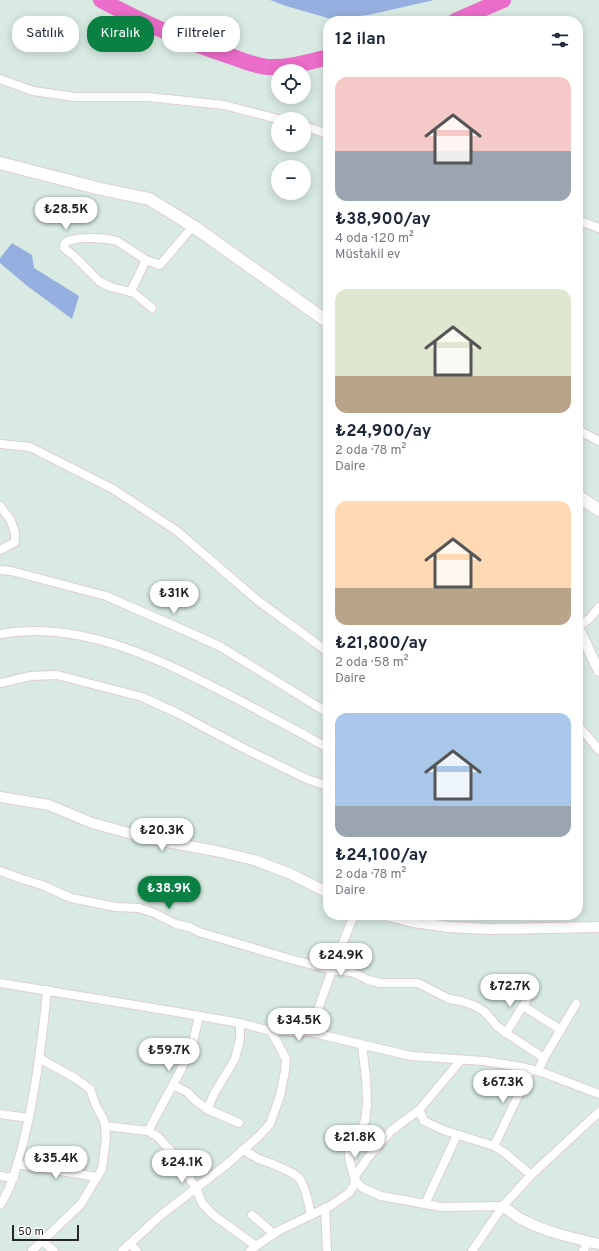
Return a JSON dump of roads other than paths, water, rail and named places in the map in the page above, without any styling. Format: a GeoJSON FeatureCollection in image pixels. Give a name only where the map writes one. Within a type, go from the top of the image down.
{"type":"FeatureCollection","features":[{"type":"Feature","properties":{"kind":"main road"},"geometry":{"type":"LineString","coordinates":[[0,163],[101,189],[149,199],[193,226],[323,318]]}},
{"type":"Feature","properties":{"kind":"main road"},"geometry":{"type":"LineString","coordinates":[[583,499],[599,510]]}},
{"type":"Feature","properties":{"kind":"street"},"geometry":{"type":"LineString","coordinates":[[0,79],[33,91],[74,97],[148,97],[224,105],[271,117]]}},
{"type":"Feature","properties":{"kind":"street"},"geometry":{"type":"LineString","coordinates":[[311,128],[323,132]]}},
{"type":"Feature","properties":{"kind":"street"},"geometry":{"type":"LineString","coordinates":[[583,222],[599,228]]}},
{"type":"Feature","properties":{"kind":"street"},"geometry":{"type":"LineString","coordinates":[[152,308],[131,292],[111,287],[100,282],[74,256],[66,251],[64,244],[67,241],[76,239],[96,238],[117,241],[146,260],[160,265],[193,226]]}},
{"type":"Feature","properties":{"kind":"street"},"geometry":{"type":"LineString","coordinates":[[131,292],[146,260]]}},
{"type":"Feature","properties":{"kind":"street"},"geometry":{"type":"LineString","coordinates":[[583,433],[599,441]]}},
{"type":"Feature","properties":{"kind":"street"},"geometry":{"type":"LineString","coordinates":[[0,444],[30,447],[113,489],[177,531],[257,600],[323,648]]}},
{"type":"Feature","properties":{"kind":"street"},"geometry":{"type":"LineString","coordinates":[[0,506],[10,519],[15,532],[14,542],[0,550]]}},
{"type":"Feature","properties":{"kind":"street"},"geometry":{"type":"LineString","coordinates":[[0,570],[11,571],[106,596],[221,647],[323,710]]}},
{"type":"Feature","properties":{"kind":"street"},"geometry":{"type":"LineString","coordinates":[[583,623],[590,618],[599,607]]}},
{"type":"Feature","properties":{"kind":"street"},"geometry":{"type":"LineString","coordinates":[[0,634],[38,630],[61,632],[102,640],[151,658],[207,683],[323,745]]}},
{"type":"Feature","properties":{"kind":"street"},"geometry":{"type":"LineString","coordinates":[[583,637],[599,671]]}},
{"type":"Feature","properties":{"kind":"street"},"geometry":{"type":"LineString","coordinates":[[0,683],[31,676],[57,675],[142,697],[177,713],[300,776],[323,784]]}},
{"type":"Feature","properties":{"kind":"street"},"geometry":{"type":"LineString","coordinates":[[583,731],[599,750]]}},
{"type":"Feature","properties":{"kind":"street"},"geometry":{"type":"LineString","coordinates":[[0,797],[49,805],[92,823],[151,839],[216,851],[254,860],[292,874],[323,890]]}},
{"type":"Feature","properties":{"kind":"street"},"geometry":{"type":"LineString","coordinates":[[0,871],[42,885],[71,898],[116,907],[139,908],[199,932],[332,970],[352,972],[368,980],[380,983],[418,983],[449,999],[473,1005],[484,1011],[497,1026],[544,1058]]}},
{"type":"Feature","properties":{"kind":"street"},"geometry":{"type":"LineString","coordinates":[[310,1032],[352,920]]}},
{"type":"Feature","properties":{"kind":"street"},"geometry":{"type":"LineString","coordinates":[[405,920],[449,927],[488,929],[599,927]]}},
{"type":"Feature","properties":{"kind":"street"},"geometry":{"type":"LineString","coordinates":[[0,983],[240,1023],[271,1031],[310,1032],[411,1056],[484,1061],[522,1067],[535,1070],[599,1094]]}},
{"type":"Feature","properties":{"kind":"street"},"geometry":{"type":"LineString","coordinates":[[0,1205],[4,1200],[14,1178],[29,1118],[43,1036],[47,990]]}},
{"type":"Feature","properties":{"kind":"street"},"geometry":{"type":"LineString","coordinates":[[506,1033],[531,993]]}},
{"type":"Feature","properties":{"kind":"street"},"geometry":{"type":"LineString","coordinates":[[494,1146],[535,1070],[544,1058],[576,1004]]}},
{"type":"Feature","properties":{"kind":"street"},"geometry":{"type":"LineString","coordinates":[[523,1006],[560,1030]]}},
{"type":"Feature","properties":{"kind":"street"},"geometry":{"type":"LineString","coordinates":[[148,1131],[173,1085],[193,1042],[199,1016]]}},
{"type":"Feature","properties":{"kind":"street"},"geometry":{"type":"LineString","coordinates":[[207,1109],[215,1092],[235,1059],[240,1040],[240,1023]]}},
{"type":"Feature","properties":{"kind":"street"},"geometry":{"type":"LineString","coordinates":[[122,1251],[161,1215],[226,1165],[259,1136],[270,1124],[283,1084],[286,1059],[271,1031]]}},
{"type":"Feature","properties":{"kind":"street"},"geometry":{"type":"LineString","coordinates":[[362,1045],[367,1104],[364,1121],[349,1154],[355,1181],[363,1188],[381,1196],[442,1207],[503,1206],[520,1219],[532,1224],[566,1236],[594,1243]]}},
{"type":"Feature","properties":{"kind":"street"},"geometry":{"type":"LineString","coordinates":[[32,1251],[81,1204],[102,1169],[104,1154],[105,1126],[90,1089],[39,1058]]}},
{"type":"Feature","properties":{"kind":"street"},"geometry":{"type":"LineString","coordinates":[[105,1126],[148,1131],[158,1136],[173,1153],[196,1188],[202,1203],[212,1214],[253,1248],[274,1234],[325,1208],[349,1193],[354,1185],[356,1175],[367,1159],[392,1130],[418,1110],[461,1060]]}},
{"type":"Feature","properties":{"kind":"street"},"geometry":{"type":"LineString","coordinates":[[173,1085],[187,1092],[207,1109],[239,1123]]}},
{"type":"Feature","properties":{"kind":"street"},"geometry":{"type":"LineString","coordinates":[[418,1110],[424,1121],[443,1130],[494,1146],[505,1153],[531,1175]]}},
{"type":"Feature","properties":{"kind":"street"},"geometry":{"type":"LineString","coordinates":[[472,1251],[503,1206],[531,1175],[599,1112]]}},
{"type":"Feature","properties":{"kind":"street"},"geometry":{"type":"LineString","coordinates":[[0,1114],[29,1118]]}},
{"type":"Feature","properties":{"kind":"street"},"geometry":{"type":"LineString","coordinates":[[425,1204],[458,1135]]}},
{"type":"Feature","properties":{"kind":"street"},"geometry":{"type":"LineString","coordinates":[[242,1150],[271,1163],[298,1178],[307,1197],[311,1215]]}},
{"type":"Feature","properties":{"kind":"street"},"geometry":{"type":"LineString","coordinates":[[17,1164],[97,1177]]}},
{"type":"Feature","properties":{"kind":"street"},"geometry":{"type":"LineString","coordinates":[[0,1176],[14,1178]]}},
{"type":"Feature","properties":{"kind":"street"},"geometry":{"type":"LineString","coordinates":[[325,1208],[328,1251]]}},
{"type":"Feature","properties":{"kind":"street"},"geometry":{"type":"LineString","coordinates":[[252,1215],[274,1234]]}},
{"type":"Feature","properties":{"kind":"street"},"geometry":{"type":"LineString","coordinates":[[42,1241],[54,1251]]}},
{"type":"Feature","properties":{"kind":"street"},"geometry":{"type":"LineString","coordinates":[[583,1251],[594,1243]]}},
{"type":"Feature","properties":{"kind":"street"},"geometry":{"type":"LineString","coordinates":[[130,1244],[137,1251]]}},
{"type":"Feature","properties":{"kind":"waterway"},"geometry":{"type":"LineString","coordinates":[[101,0],[148,24],[180,38],[249,63],[268,67],[283,67],[323,58]]}},
{"type":"Feature","properties":{"kind":"waterway"},"geometry":{"type":"LineString","coordinates":[[466,16],[503,0]]}}]}
